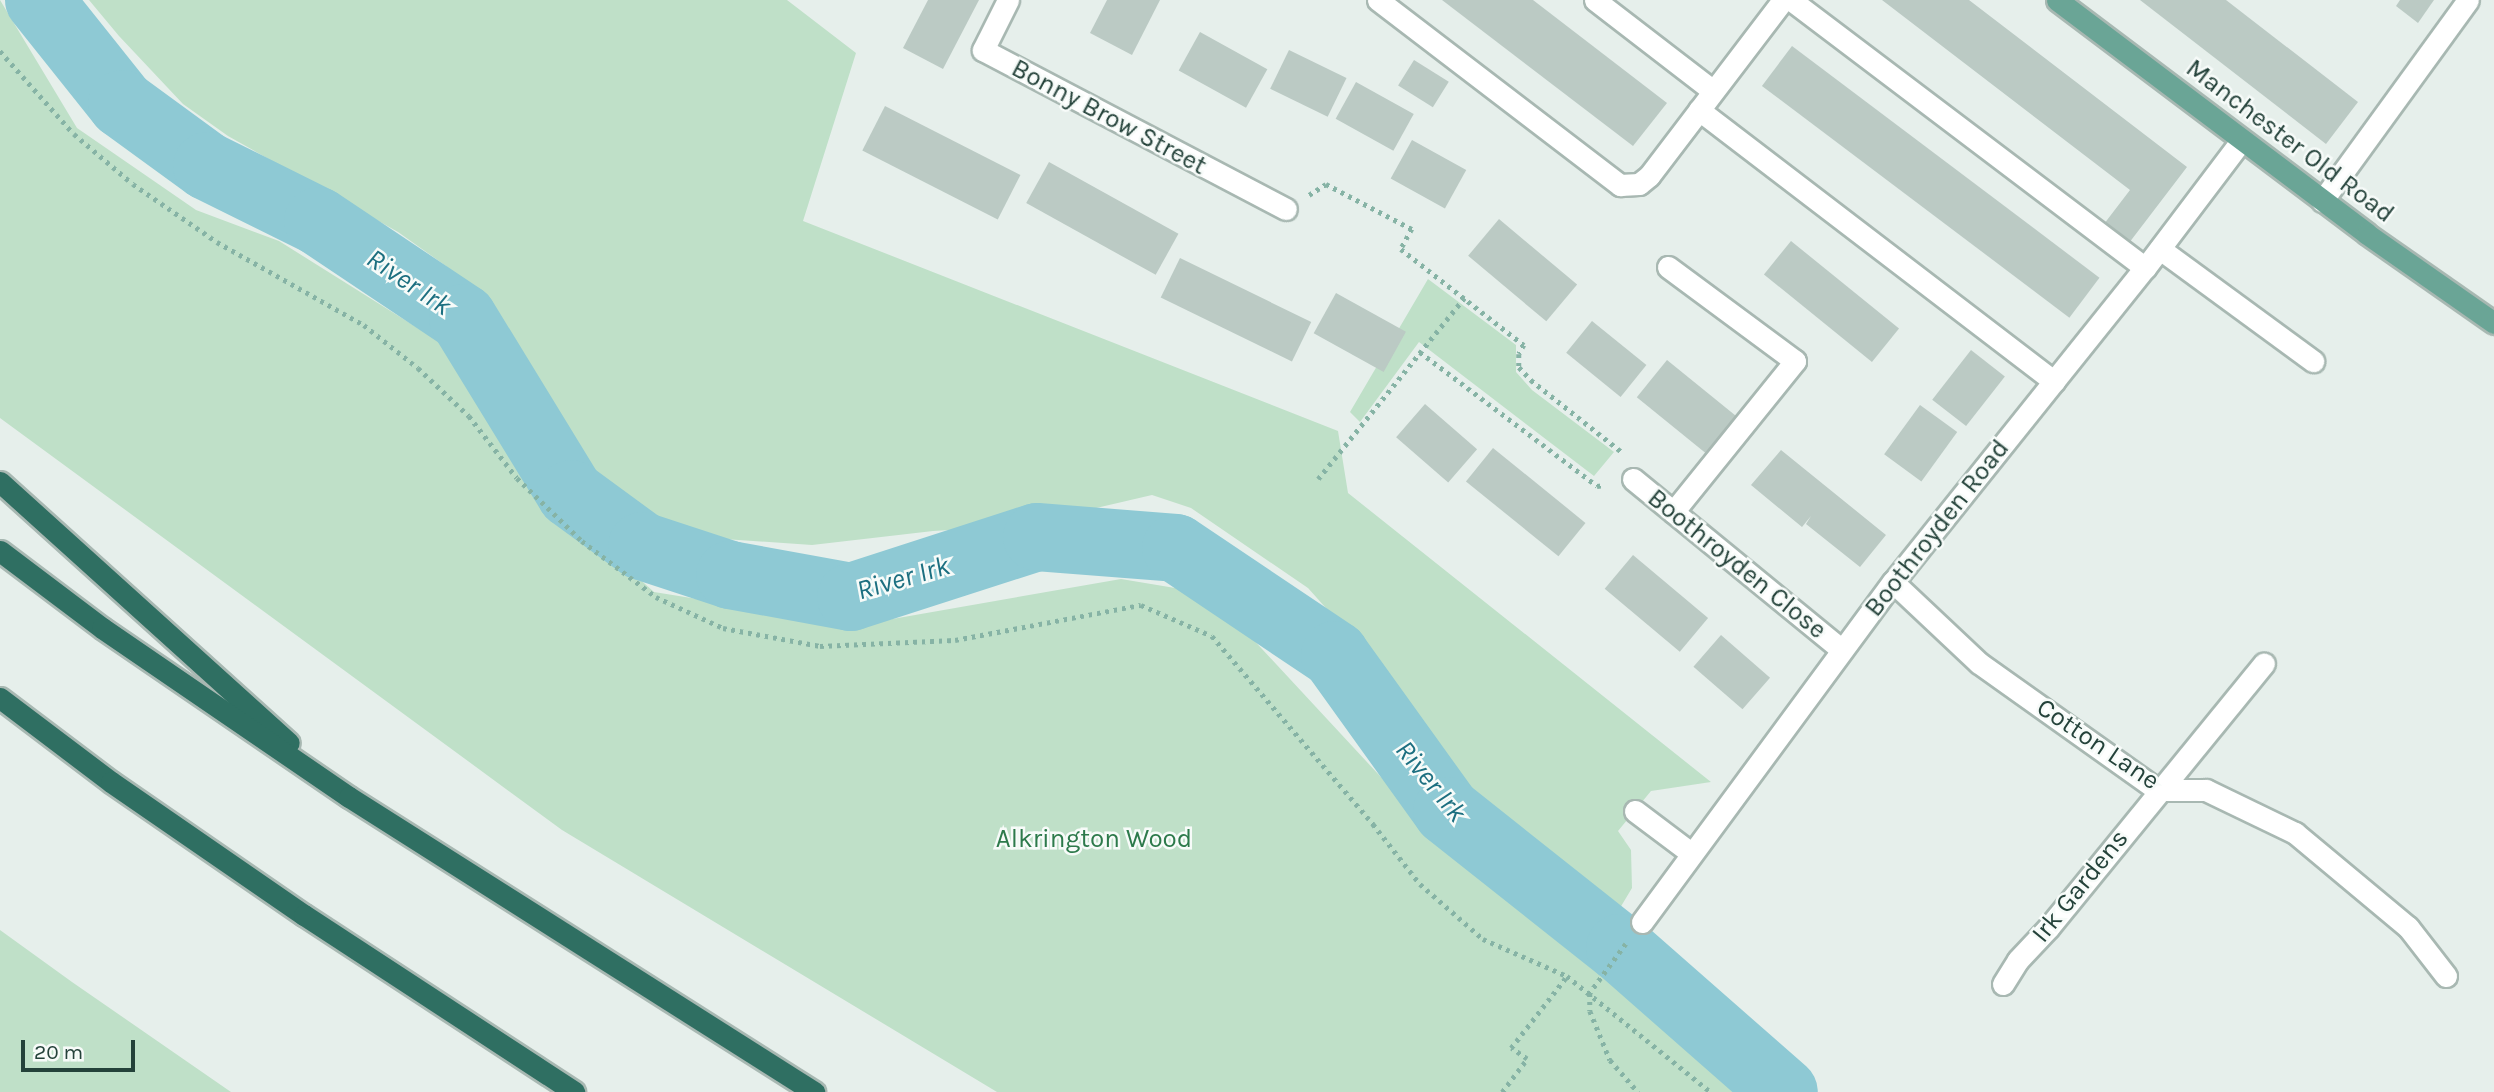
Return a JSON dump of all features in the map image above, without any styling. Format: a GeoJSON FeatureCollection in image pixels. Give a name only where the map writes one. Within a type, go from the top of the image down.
{"type":"FeatureCollection","features":[{"type":"Feature","properties":{"kind":"highway"},"geometry":{"type":"LineString","coordinates":[[0,482],[349,797]]}},
{"type":"Feature","properties":{"kind":"highway"},"geometry":{"type":"LineString","coordinates":[[0,551],[102,628],[349,797],[814,1092]]}},
{"type":"Feature","properties":{"kind":"highway"},"geometry":{"type":"LineString","coordinates":[[0,698],[111,782],[304,915],[574,1092]]}},
{"type":"Feature","properties":{"kind":"main road","name":"Manchester Old Road"},"geometry":{"type":"LineString","coordinates":[[2057,0],[2322,201],[2494,323]]}},
{"type":"Feature","properties":{"kind":"street","name":"Bonny Brow Street"},"geometry":{"type":"LineString","coordinates":[[1008,0],[983,50],[1286,209]]}},
{"type":"Feature","properties":{"kind":"street"},"geometry":{"type":"LineString","coordinates":[[1378,0],[1620,185],[1639,184],[1649,176],[1783,0]]}},
{"type":"Feature","properties":{"kind":"street"},"geometry":{"type":"LineString","coordinates":[[1595,0],[1713,91]]}},
{"type":"Feature","properties":{"kind":"street"},"geometry":{"type":"LineString","coordinates":[[1791,0],[2145,268]]}},
{"type":"Feature","properties":{"kind":"street"},"geometry":{"type":"LineString","coordinates":[[2322,201],[2468,0]]}},
{"type":"Feature","properties":{"kind":"street"},"geometry":{"type":"LineString","coordinates":[[1699,110],[2054,382]]}},
{"type":"Feature","properties":{"kind":"street","name":"Boothroyden Road"},"geometry":{"type":"LineString","coordinates":[[1642,922],[1841,649],[2145,268],[2241,141]]}},
{"type":"Feature","properties":{"kind":"street"},"geometry":{"type":"LineString","coordinates":[[2160,248],[2313,361]]}},
{"type":"Feature","properties":{"kind":"street"},"geometry":{"type":"LineString","coordinates":[[1668,267],[1795,361],[1674,512]]}},
{"type":"Feature","properties":{"kind":"street","name":"Boothroyden Close"},"geometry":{"type":"LineString","coordinates":[[1633,479],[1841,649]]}},
{"type":"Feature","properties":{"kind":"street","name":"Cotton Lane"},"geometry":{"type":"LineString","coordinates":[[1893,582],[1979,663],[2158,790],[2206,790],[2295,832],[2408,927],[2446,976]]}},
{"type":"Feature","properties":{"kind":"street","name":"Irk Gardens"},"geometry":{"type":"LineString","coordinates":[[2003,984],[2018,960],[2049,928],[2158,790],[2264,663]]}},
{"type":"Feature","properties":{"kind":"street"},"geometry":{"type":"LineString","coordinates":[[1635,811],[1692,854]]}},
{"type":"Feature","properties":{"kind":"path"},"geometry":{"type":"LineString","coordinates":[[0,51],[74,134],[133,184],[217,242],[364,325],[418,368],[469,416],[517,478],[582,541],[656,597],[723,628],[820,646],[955,640],[1141,604],[1212,636],[1373,824],[1420,884],[1483,939],[1567,976],[1711,1092]]}},
{"type":"Feature","properties":{"kind":"path"},"geometry":{"type":"LineString","coordinates":[[1286,209],[1326,184],[1412,229],[1401,249],[1524,345],[1519,354],[1519,367],[1531,380],[1621,451],[1633,479],[1597,486],[1420,352]]}},
{"type":"Feature","properties":{"kind":"path"},"geometry":{"type":"LineString","coordinates":[[1318,479],[1464,298]]}},
{"type":"Feature","properties":{"kind":"path"},"geometry":{"type":"LineString","coordinates":[[1627,943],[1590,993],[1593,1020],[1610,1060],[1638,1092]]}},
{"type":"Feature","properties":{"kind":"path"},"geometry":{"type":"LineString","coordinates":[[1502,1092],[1527,1059],[1511,1048],[1567,976]]}},
{"type":"Feature","properties":{"kind":"green space","name":"Alkrington Wood"},"geometry":{"type":"Polygon","coordinates":[[[0,0],[77,128],[196,210],[279,241],[440,342],[542,492],[654,592],[858,625],[1121,579],[1211,594],[1457,859],[1609,974],[1749,1092],[997,1092],[562,830],[0,418],[0,0]]]}},
{"type":"Feature","properties":{"kind":"green space"},"geometry":{"type":"Polygon","coordinates":[[[89,0],[787,0],[856,53],[803,221],[1338,431],[1348,493],[1711,782],[1651,791],[1618,831],[1631,850],[1632,888],[1617,913],[1502,829],[1401,714],[1350,635],[1308,588],[1191,508],[1152,495],[1019,526],[933,531],[812,545],[666,535],[638,522],[615,508],[588,480],[552,429],[490,318],[446,266],[398,232],[228,136],[183,104],[89,0]]]}},
{"type":"Feature","properties":{"kind":"green space"},"geometry":{"type":"Polygon","coordinates":[[[1428,279],[1516,345],[1516,372],[1532,390],[1614,452],[1594,476],[1419,342],[1360,422],[1350,412],[1428,279]]]}},
{"type":"Feature","properties":{"kind":"green space"},"geometry":{"type":"Polygon","coordinates":[[[0,930],[72,982],[231,1092],[0,1092],[0,930]]]}},
{"type":"Feature","properties":{"kind":"building"},"geometry":{"type":"Polygon","coordinates":[[[928,0],[979,0],[943,69],[903,48],[928,0]]]}},
{"type":"Feature","properties":{"kind":"building"},"geometry":{"type":"Polygon","coordinates":[[[1107,0],[1160,0],[1132,55],[1090,33],[1107,0]]]}},
{"type":"Feature","properties":{"kind":"building"},"geometry":{"type":"Polygon","coordinates":[[[1442,0],[1533,0],[1667,103],[1633,146],[1442,0]]]}},
{"type":"Feature","properties":{"kind":"building"},"geometry":{"type":"Polygon","coordinates":[[[1882,0],[1969,0],[2187,167],[2129,243],[2104,224],[2130,190],[1882,0]]]}},
{"type":"Feature","properties":{"kind":"building"},"geometry":{"type":"Polygon","coordinates":[[[2140,0],[2226,0],[2358,102],[2326,144],[2140,0]]]}},
{"type":"Feature","properties":{"kind":"building"},"geometry":{"type":"Polygon","coordinates":[[[2400,0],[2434,0],[2418,23],[2396,6],[2400,0]]]}},
{"type":"Feature","properties":{"kind":"building"},"geometry":{"type":"Polygon","coordinates":[[[1200,32],[1267,69],[1246,108],[1179,70],[1200,32]]]}},
{"type":"Feature","properties":{"kind":"building"},"geometry":{"type":"Polygon","coordinates":[[[1792,46],[2099,278],[2069,318],[1762,86],[1792,46]]]}},
{"type":"Feature","properties":{"kind":"building"},"geometry":{"type":"Polygon","coordinates":[[[1289,50],[1347,78],[1328,117],[1270,89],[1289,50]]]}},
{"type":"Feature","properties":{"kind":"building"},"geometry":{"type":"Polygon","coordinates":[[[1414,60],[1449,82],[1433,107],[1398,85],[1414,60]]]}},
{"type":"Feature","properties":{"kind":"building"},"geometry":{"type":"Polygon","coordinates":[[[1356,82],[1414,114],[1393,151],[1336,119],[1356,82]]]}},
{"type":"Feature","properties":{"kind":"building"},"geometry":{"type":"Polygon","coordinates":[[[885,106],[1020,175],[998,220],[862,151],[885,106]]]}},
{"type":"Feature","properties":{"kind":"building"},"geometry":{"type":"Polygon","coordinates":[[[1412,140],[1466,170],[1445,209],[1391,178],[1412,140]]]}},
{"type":"Feature","properties":{"kind":"building"},"geometry":{"type":"Polygon","coordinates":[[[1049,162],[1178,234],[1156,275],[1026,203],[1049,162]]]}},
{"type":"Feature","properties":{"kind":"building"},"geometry":{"type":"Polygon","coordinates":[[[1499,219],[1577,285],[1546,321],[1468,256],[1499,219]]]}},
{"type":"Feature","properties":{"kind":"building"},"geometry":{"type":"Polygon","coordinates":[[[1791,241],[1899,328],[1872,362],[1764,274],[1791,241]]]}},
{"type":"Feature","properties":{"kind":"building"},"geometry":{"type":"Polygon","coordinates":[[[1180,258],[1311,322],[1292,362],[1161,298],[1180,258]]]}},
{"type":"Feature","properties":{"kind":"building"},"geometry":{"type":"Polygon","coordinates":[[[1336,293],[1406,332],[1384,372],[1314,333],[1336,293]]]}},
{"type":"Feature","properties":{"kind":"building"},"geometry":{"type":"Polygon","coordinates":[[[1592,321],[1646,365],[1621,397],[1566,353],[1592,321]]]}},
{"type":"Feature","properties":{"kind":"building"},"geometry":{"type":"Polygon","coordinates":[[[1971,350],[2005,376],[1966,426],[1932,400],[1971,350]]]}},
{"type":"Feature","properties":{"kind":"building"},"geometry":{"type":"Polygon","coordinates":[[[1667,360],[1740,419],[1710,456],[1637,397],[1667,360]]]}},
{"type":"Feature","properties":{"kind":"building"},"geometry":{"type":"Polygon","coordinates":[[[1425,404],[1477,449],[1448,482],[1396,437],[1425,404]]]}},
{"type":"Feature","properties":{"kind":"building"},"geometry":{"type":"Polygon","coordinates":[[[1920,405],[1957,432],[1921,481],[1884,454],[1920,405]]]}},
{"type":"Feature","properties":{"kind":"building"},"geometry":{"type":"Polygon","coordinates":[[[1493,448],[1585,523],[1558,556],[1466,481],[1493,448]]]}},
{"type":"Feature","properties":{"kind":"building"},"geometry":{"type":"Polygon","coordinates":[[[1781,450],[1886,535],[1860,567],[1806,524],[1811,516],[1802,527],[1751,485],[1781,450]]]}},
{"type":"Feature","properties":{"kind":"building"},"geometry":{"type":"Polygon","coordinates":[[[1633,555],[1708,618],[1680,652],[1605,589],[1633,555]]]}},
{"type":"Feature","properties":{"kind":"building"},"geometry":{"type":"Polygon","coordinates":[[[1721,635],[1770,678],[1743,709],[1693,667],[1721,635]]]}},
{"type":"Feature","properties":{"kind":"waterway","name":"River Irk"},"geometry":{"type":"LineString","coordinates":[[39,0],[122,104],[207,166],[318,221],[463,318],[571,494],[642,546],[730,575],[851,597],[1037,537],[1176,548],[1335,655],[1447,811],[1620,948],[1784,1092]]}}]}
